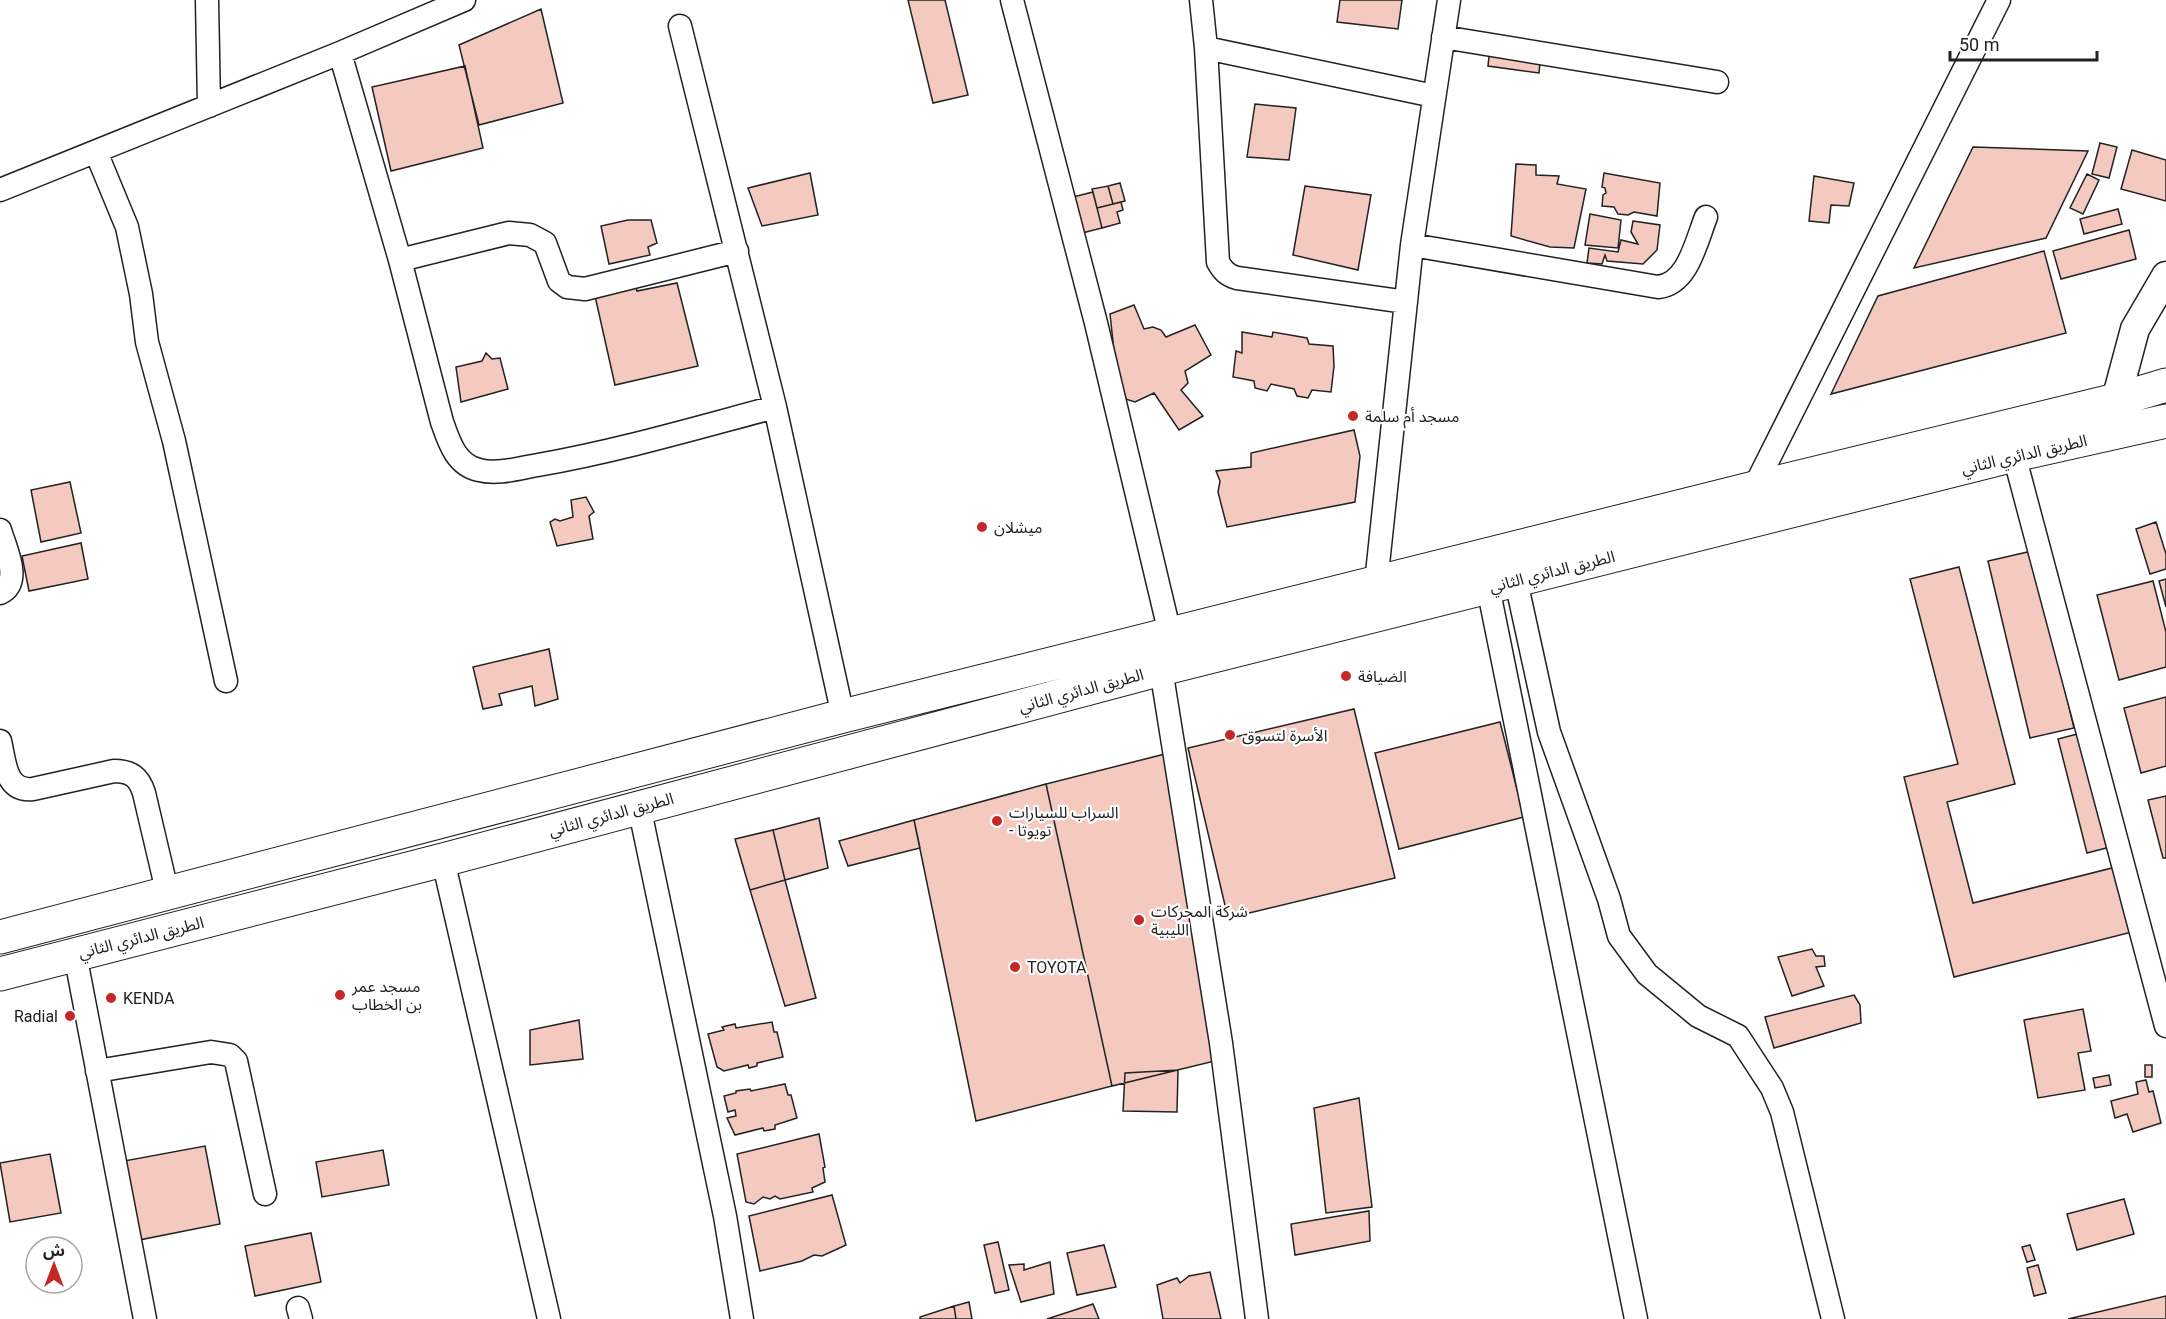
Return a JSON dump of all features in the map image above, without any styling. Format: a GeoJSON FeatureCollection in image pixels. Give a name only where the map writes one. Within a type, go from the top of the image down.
{"type":"FeatureCollection","features":[{"type":"Feature","properties":{"kind":"highway","name":"الطريق الدائري الثاني"},"geometry":{"type":"LineString","coordinates":[[0,937],[843,716],[1754,488],[2116,400],[2166,385]]}},
{"type":"Feature","properties":{"kind":"highway","name":"الطريق الدائري الثاني"},"geometry":{"type":"LineString","coordinates":[[0,974],[443,860],[1161,669],[2014,455],[2166,421]]}},
{"type":"Feature","properties":{"kind":"main road"},"geometry":{"type":"LineString","coordinates":[[2116,400],[2135,329],[2166,276]]}},
{"type":"Feature","properties":{"kind":"street"},"geometry":{"type":"LineString","coordinates":[[207,0],[209,106]]}},
{"type":"Feature","properties":{"kind":"street"},"geometry":{"type":"LineString","coordinates":[[0,190],[340,53],[441,5],[464,0]]}},
{"type":"Feature","properties":{"kind":"street"},"geometry":{"type":"LineString","coordinates":[[1012,0],[1096,323],[1170,634]]}},
{"type":"Feature","properties":{"kind":"street"},"geometry":{"type":"LineString","coordinates":[[1201,0],[1206,48],[1218,262],[1222,270],[1229,276],[1237,278],[1406,302]]}},
{"type":"Feature","properties":{"kind":"street"},"geometry":{"type":"LineString","coordinates":[[1376,582],[1412,245],[1449,0]]}},
{"type":"Feature","properties":{"kind":"street"},"geometry":{"type":"LineString","coordinates":[[1754,488],[1999,0]]}},
{"type":"Feature","properties":{"kind":"street"},"geometry":{"type":"LineString","coordinates":[[680,26],[775,407],[843,716]]}},
{"type":"Feature","properties":{"kind":"street"},"geometry":{"type":"LineString","coordinates":[[1443,37],[1717,82]]}},
{"type":"Feature","properties":{"kind":"street"},"geometry":{"type":"LineString","coordinates":[[1206,48],[1434,96]]}},
{"type":"Feature","properties":{"kind":"street"},"geometry":{"type":"LineString","coordinates":[[340,53],[400,260],[431,384],[450,443],[456,456],[466,465],[480,471],[505,470],[584,456],[629,447],[775,407]]}},
{"type":"Feature","properties":{"kind":"street"},"geometry":{"type":"LineString","coordinates":[[96,152],[127,227],[141,294],[147,342],[174,441],[226,681]]}},
{"type":"Feature","properties":{"kind":"street"},"geometry":{"type":"LineString","coordinates":[[1412,245],[1658,287],[1669,286],[1683,272],[1706,217]]}},
{"type":"Feature","properties":{"kind":"street"},"geometry":{"type":"LineString","coordinates":[[400,260],[508,233],[530,235],[546,243],[559,281],[567,288],[585,289],[737,251]]}},
{"type":"Feature","properties":{"kind":"street"},"geometry":{"type":"LineString","coordinates":[[2014,455],[2166,1026]]}},
{"type":"Feature","properties":{"kind":"street"},"geometry":{"type":"LineString","coordinates":[[0,530],[12,576],[8,589],[0,593]]}},
{"type":"Feature","properties":{"kind":"street"},"geometry":{"type":"LineString","coordinates":[[1502,584],[1636,1319]]}},
{"type":"Feature","properties":{"kind":"street"},"geometry":{"type":"LineString","coordinates":[[1502,584],[1549,732],[1609,899],[1619,936],[1647,974],[1698,1016],[1738,1036],[1772,1088],[1782,1112],[1833,1319]]}},
{"type":"Feature","properties":{"kind":"street"},"geometry":{"type":"LineString","coordinates":[[1161,669],[1221,1043],[1257,1319]]}},
{"type":"Feature","properties":{"kind":"street"},"geometry":{"type":"LineString","coordinates":[[0,741],[9,776],[16,787],[21,789],[33,789],[114,771],[138,778],[144,793],[168,894]]}},
{"type":"Feature","properties":{"kind":"street"},"geometry":{"type":"LineString","coordinates":[[639,806],[725,1216],[742,1319]]}},
{"type":"Feature","properties":{"kind":"street"},"geometry":{"type":"LineString","coordinates":[[443,860],[549,1319]]}},
{"type":"Feature","properties":{"kind":"street"},"geometry":{"type":"LineString","coordinates":[[75,954],[145,1319]]}},
{"type":"Feature","properties":{"kind":"street"},"geometry":{"type":"LineString","coordinates":[[98,1071],[211,1052],[230,1055],[236,1061],[265,1194]]}},
{"type":"Feature","properties":{"kind":"building"},"geometry":{"type":"Polygon","coordinates":[[[908,0],[945,0],[968,95],[933,103],[908,0]]]}},
{"type":"Feature","properties":{"kind":"building"},"geometry":{"type":"Polygon","coordinates":[[[1340,0],[1402,0],[1398,29],[1337,22],[1340,0]]]}},
{"type":"Feature","properties":{"kind":"building"},"geometry":{"type":"Polygon","coordinates":[[[541,9],[563,103],[479,125],[459,45],[541,9]]]}},
{"type":"Feature","properties":{"kind":"building"},"geometry":{"type":"Polygon","coordinates":[[[1489,56],[1540,63],[1539,73],[1488,66],[1489,56]]]}},
{"type":"Feature","properties":{"kind":"building"},"geometry":{"type":"Polygon","coordinates":[[[465,66],[483,148],[391,171],[372,87],[465,66]]]}},
{"type":"Feature","properties":{"kind":"building"},"geometry":{"type":"Polygon","coordinates":[[[1255,104],[1296,108],[1289,160],[1247,157],[1255,104]]]}},
{"type":"Feature","properties":{"kind":"building"},"geometry":{"type":"Polygon","coordinates":[[[2100,143],[2117,147],[2109,178],[2092,174],[2100,143]]]}},
{"type":"Feature","properties":{"kind":"building"},"geometry":{"type":"Polygon","coordinates":[[[1973,147],[2088,151],[2046,238],[1914,268],[1973,147]]]}},
{"type":"Feature","properties":{"kind":"building"},"geometry":{"type":"Polygon","coordinates":[[[2132,150],[2166,160],[2166,201],[2121,189],[2132,150]]]}},
{"type":"Feature","properties":{"kind":"building"},"geometry":{"type":"Polygon","coordinates":[[[1516,164],[1536,165],[1536,175],[1559,176],[1557,184],[1586,189],[1574,248],[1550,247],[1511,236],[1516,164]]]}},
{"type":"Feature","properties":{"kind":"building"},"geometry":{"type":"Polygon","coordinates":[[[810,173],[818,215],[762,226],[748,188],[810,173]]]}},
{"type":"Feature","properties":{"kind":"building"},"geometry":{"type":"Polygon","coordinates":[[[1604,173],[1660,183],[1657,216],[1634,212],[1628,215],[1618,214],[1614,207],[1602,206],[1603,195],[1606,193],[1605,188],[1602,187],[1604,173]]]}},
{"type":"Feature","properties":{"kind":"building"},"geometry":{"type":"Polygon","coordinates":[[[2087,174],[2099,180],[2083,214],[2070,208],[2087,174]]]}},
{"type":"Feature","properties":{"kind":"building"},"geometry":{"type":"Polygon","coordinates":[[[1814,176],[1854,183],[1849,206],[1831,205],[1829,223],[1809,221],[1814,176]]]}},
{"type":"Feature","properties":{"kind":"building"},"geometry":{"type":"Polygon","coordinates":[[[1120,183],[1125,201],[1113,204],[1108,186],[1120,183]]]}},
{"type":"Feature","properties":{"kind":"building"},"geometry":{"type":"Polygon","coordinates":[[[1108,186],[1113,204],[1097,208],[1092,189],[1108,186]]]}},
{"type":"Feature","properties":{"kind":"building"},"geometry":{"type":"Polygon","coordinates":[[[1305,186],[1371,195],[1358,270],[1293,255],[1305,186]]]}},
{"type":"Feature","properties":{"kind":"building"},"geometry":{"type":"Polygon","coordinates":[[[1093,192],[1102,228],[1082,233],[1073,197],[1093,192]]]}},
{"type":"Feature","properties":{"kind":"building"},"geometry":{"type":"Polygon","coordinates":[[[1121,202],[1123,210],[1117,212],[1120,223],[1102,228],[1097,208],[1121,202]]]}},
{"type":"Feature","properties":{"kind":"building"},"geometry":{"type":"Polygon","coordinates":[[[2118,209],[2122,224],[2084,234],[2080,219],[2118,209]]]}},
{"type":"Feature","properties":{"kind":"building"},"geometry":{"type":"Polygon","coordinates":[[[1590,214],[1621,220],[1618,248],[1585,245],[1590,214]]]}},
{"type":"Feature","properties":{"kind":"building"},"geometry":{"type":"Polygon","coordinates":[[[628,220],[651,220],[657,243],[648,247],[650,255],[609,264],[601,226],[628,220]]]}},
{"type":"Feature","properties":{"kind":"building"},"geometry":{"type":"Polygon","coordinates":[[[1633,221],[1660,225],[1657,250],[1643,264],[1607,261],[1605,255],[1602,264],[1587,263],[1589,248],[1618,252],[1621,240],[1638,244],[1631,232],[1633,221]]]}},
{"type":"Feature","properties":{"kind":"building"},"geometry":{"type":"Polygon","coordinates":[[[2129,230],[2136,259],[2061,279],[2053,251],[2129,230]]]}},
{"type":"Feature","properties":{"kind":"building"},"geometry":{"type":"Polygon","coordinates":[[[2044,251],[2066,333],[1831,394],[1878,296],[2044,251]]]}},
{"type":"Feature","properties":{"kind":"building"},"geometry":{"type":"Polygon","coordinates":[[[635,282],[637,291],[677,283],[698,366],[615,385],[595,296],[635,282]]]}},
{"type":"Feature","properties":{"kind":"building"},"geometry":{"type":"Polygon","coordinates":[[[1134,305],[1144,329],[1153,327],[1161,330],[1166,337],[1195,325],[1211,355],[1185,371],[1188,383],[1181,390],[1203,416],[1179,430],[1154,393],[1135,402],[1119,397],[1110,314],[1134,305]]]}},
{"type":"Feature","properties":{"kind":"building"},"geometry":{"type":"Polygon","coordinates":[[[1242,332],[1272,337],[1273,332],[1307,338],[1309,344],[1333,346],[1334,366],[1331,392],[1312,390],[1308,398],[1297,396],[1294,389],[1271,384],[1267,391],[1255,388],[1254,381],[1233,377],[1236,351],[1242,353],[1242,332]]]}},
{"type":"Feature","properties":{"kind":"building"},"geometry":{"type":"Polygon","coordinates":[[[486,353],[492,359],[500,358],[508,389],[461,402],[456,367],[482,361],[486,353]]]}},
{"type":"Feature","properties":{"kind":"building"},"geometry":{"type":"Polygon","coordinates":[[[1354,430],[1360,456],[1355,502],[1227,527],[1218,492],[1220,481],[1216,471],[1251,467],[1251,453],[1354,430]]]}},
{"type":"Feature","properties":{"kind":"building"},"geometry":{"type":"Polygon","coordinates":[[[70,482],[81,533],[41,542],[31,490],[70,482]]]}},
{"type":"Feature","properties":{"kind":"building"},"geometry":{"type":"Polygon","coordinates":[[[586,497],[594,512],[589,516],[593,539],[557,546],[550,522],[555,519],[560,521],[573,517],[571,500],[586,497]]]}},
{"type":"Feature","properties":{"kind":"building"},"geometry":{"type":"Polygon","coordinates":[[[2156,522],[2166,554],[2166,569],[2150,574],[2136,529],[2156,522]]]}},
{"type":"Feature","properties":{"kind":"building"},"geometry":{"type":"Polygon","coordinates":[[[81,543],[88,579],[29,591],[22,556],[81,543]]]}},
{"type":"Feature","properties":{"kind":"building"},"geometry":{"type":"Polygon","coordinates":[[[2032,551],[2074,728],[2030,738],[1988,561],[2032,551]]]}},
{"type":"Feature","properties":{"kind":"building"},"geometry":{"type":"Polygon","coordinates":[[[1959,567],[2015,784],[1947,802],[1973,903],[2116,867],[2132,932],[1954,977],[1904,777],[1958,764],[1910,579],[1959,567]]]}},
{"type":"Feature","properties":{"kind":"building"},"geometry":{"type":"Polygon","coordinates":[[[2166,579],[2166,607],[2159,581],[2166,579]]]}},
{"type":"Feature","properties":{"kind":"building"},"geometry":{"type":"Polygon","coordinates":[[[2153,581],[2166,632],[2166,667],[2119,680],[2097,595],[2153,581]]]}},
{"type":"Feature","properties":{"kind":"building"},"geometry":{"type":"Polygon","coordinates":[[[549,649],[558,699],[535,706],[532,686],[499,694],[502,705],[483,709],[473,667],[549,649]]]}},
{"type":"Feature","properties":{"kind":"building"},"geometry":{"type":"Polygon","coordinates":[[[2166,697],[2166,766],[2141,773],[2124,708],[2166,697]]]}},
{"type":"Feature","properties":{"kind":"building"},"geometry":{"type":"Polygon","coordinates":[[[1354,709],[1395,878],[1228,918],[1188,748],[1354,709]]]}},
{"type":"Feature","properties":{"kind":"building"},"geometry":{"type":"Polygon","coordinates":[[[1500,722],[1524,817],[1399,849],[1375,753],[1500,722]]]}},
{"type":"Feature","properties":{"kind":"building"},"geometry":{"type":"Polygon","coordinates":[[[2085,732],[2114,846],[2087,853],[2058,739],[2085,732]]]}},
{"type":"Feature","properties":{"kind":"building","name":"شركة المحركات الليبية"},"geometry":{"type":"Polygon","coordinates":[[[1165,754],[1231,1057],[1112,1086],[1046,784],[1165,754]]]}},
{"type":"Feature","properties":{"kind":"building","name":"TOYOTA"},"geometry":{"type":"Polygon","coordinates":[[[1046,784],[1112,1086],[976,1121],[914,820],[1046,784]]]}},
{"type":"Feature","properties":{"kind":"building"},"geometry":{"type":"Polygon","coordinates":[[[2166,796],[2166,858],[2163,858],[2148,800],[2166,796]]]}},
{"type":"Feature","properties":{"kind":"building"},"geometry":{"type":"Polygon","coordinates":[[[819,818],[828,868],[785,880],[773,830],[819,818]]]}},
{"type":"Feature","properties":{"kind":"building"},"geometry":{"type":"Polygon","coordinates":[[[914,820],[920,848],[848,866],[839,841],[914,820]]]}},
{"type":"Feature","properties":{"kind":"building"},"geometry":{"type":"Polygon","coordinates":[[[773,830],[785,880],[750,890],[735,839],[773,830]]]}},
{"type":"Feature","properties":{"kind":"building"},"geometry":{"type":"Polygon","coordinates":[[[785,880],[816,998],[785,1006],[750,890],[785,880]]]}},
{"type":"Feature","properties":{"kind":"building"},"geometry":{"type":"Polygon","coordinates":[[[1812,949],[1816,956],[1824,956],[1825,966],[1816,967],[1824,986],[1792,996],[1778,957],[1812,949]]]}},
{"type":"Feature","properties":{"kind":"building"},"geometry":{"type":"Polygon","coordinates":[[[1854,995],[1860,1005],[1861,1023],[1774,1048],[1765,1017],[1854,995]]]}},
{"type":"Feature","properties":{"kind":"building"},"geometry":{"type":"Polygon","coordinates":[[[2083,1009],[2091,1051],[2078,1053],[2085,1090],[2038,1098],[2024,1020],[2083,1009]]]}},
{"type":"Feature","properties":{"kind":"building"},"geometry":{"type":"Polygon","coordinates":[[[579,1020],[583,1059],[530,1065],[530,1030],[579,1020]]]}},
{"type":"Feature","properties":{"kind":"building"},"geometry":{"type":"Polygon","coordinates":[[[772,1022],[783,1057],[757,1063],[757,1066],[749,1068],[748,1065],[724,1071],[717,1067],[708,1034],[724,1030],[722,1027],[735,1024],[736,1028],[772,1022]]]}},
{"type":"Feature","properties":{"kind":"building"},"geometry":{"type":"Polygon","coordinates":[[[2145,1065],[2152,1065],[2152,1077],[2145,1077],[2145,1065]]]}},
{"type":"Feature","properties":{"kind":"building"},"geometry":{"type":"Polygon","coordinates":[[[1178,1070],[1177,1112],[1123,1111],[1125,1073],[1178,1070]]]}},
{"type":"Feature","properties":{"kind":"building"},"geometry":{"type":"Polygon","coordinates":[[[2109,1075],[2111,1085],[2095,1088],[2093,1078],[2109,1075]]]}},
{"type":"Feature","properties":{"kind":"building"},"geometry":{"type":"Polygon","coordinates":[[[2146,1080],[2149,1092],[2153,1091],[2161,1123],[2133,1132],[2127,1114],[2115,1118],[2111,1101],[2138,1094],[2136,1082],[2146,1080]]]}},
{"type":"Feature","properties":{"kind":"building"},"geometry":{"type":"Polygon","coordinates":[[[785,1084],[788,1095],[791,1095],[797,1118],[775,1125],[775,1129],[764,1131],[763,1128],[735,1135],[727,1118],[736,1116],[735,1110],[728,1112],[724,1096],[736,1093],[736,1091],[750,1089],[751,1091],[785,1084]]]}},
{"type":"Feature","properties":{"kind":"building"},"geometry":{"type":"Polygon","coordinates":[[[1359,1098],[1372,1207],[1326,1213],[1314,1108],[1359,1098]]]}},
{"type":"Feature","properties":{"kind":"building"},"geometry":{"type":"Polygon","coordinates":[[[819,1134],[825,1167],[823,1168],[825,1182],[812,1188],[813,1192],[780,1199],[775,1196],[770,1199],[763,1197],[754,1204],[746,1202],[737,1154],[819,1134]]]}},
{"type":"Feature","properties":{"kind":"building"},"geometry":{"type":"Polygon","coordinates":[[[205,1146],[220,1224],[139,1240],[124,1161],[205,1146]]]}},
{"type":"Feature","properties":{"kind":"building"},"geometry":{"type":"Polygon","coordinates":[[[383,1150],[389,1185],[322,1197],[316,1162],[383,1150]]]}},
{"type":"Feature","properties":{"kind":"building"},"geometry":{"type":"Polygon","coordinates":[[[50,1154],[61,1213],[10,1222],[0,1163],[50,1154]]]}},
{"type":"Feature","properties":{"kind":"building"},"geometry":{"type":"Polygon","coordinates":[[[832,1195],[846,1245],[822,1256],[814,1255],[802,1261],[760,1271],[749,1216],[832,1195]]]}},
{"type":"Feature","properties":{"kind":"building"},"geometry":{"type":"Polygon","coordinates":[[[2124,1199],[2134,1234],[2077,1250],[2067,1214],[2124,1199]]]}},
{"type":"Feature","properties":{"kind":"building"},"geometry":{"type":"Polygon","coordinates":[[[1369,1211],[1370,1241],[1295,1255],[1291,1224],[1369,1211]]]}},
{"type":"Feature","properties":{"kind":"building"},"geometry":{"type":"Polygon","coordinates":[[[311,1233],[321,1282],[255,1296],[245,1246],[311,1233]]]}},
{"type":"Feature","properties":{"kind":"building"},"geometry":{"type":"Polygon","coordinates":[[[998,1242],[1009,1290],[995,1293],[984,1245],[998,1242]]]}},
{"type":"Feature","properties":{"kind":"building"},"geometry":{"type":"Polygon","coordinates":[[[1104,1245],[1116,1287],[1077,1295],[1067,1253],[1104,1245]]]}},
{"type":"Feature","properties":{"kind":"building"},"geometry":{"type":"Polygon","coordinates":[[[2030,1245],[2035,1260],[2027,1262],[2022,1247],[2030,1245]]]}},
{"type":"Feature","properties":{"kind":"building"},"geometry":{"type":"Polygon","coordinates":[[[1050,1262],[1054,1294],[1021,1302],[1009,1265],[1024,1264],[1024,1270],[1050,1262]]]}},
{"type":"Feature","properties":{"kind":"building"},"geometry":{"type":"Polygon","coordinates":[[[2038,1265],[2046,1293],[2034,1296],[2027,1268],[2038,1265]]]}},
{"type":"Feature","properties":{"kind":"building"},"geometry":{"type":"Polygon","coordinates":[[[1210,1272],[1221,1319],[1163,1319],[1157,1285],[1177,1278],[1180,1283],[1189,1276],[1210,1272]]]}},
{"type":"Feature","properties":{"kind":"building"},"geometry":{"type":"Polygon","coordinates":[[[2166,1296],[2166,1319],[2068,1319],[2166,1296]]]}},
{"type":"Feature","properties":{"kind":"building"},"geometry":{"type":"Polygon","coordinates":[[[969,1302],[972,1319],[956,1319],[954,1306],[969,1302]]]}},
{"type":"Feature","properties":{"kind":"building"},"geometry":{"type":"Polygon","coordinates":[[[1093,1304],[1099,1319],[1047,1319],[1093,1304]]]}},
{"type":"Feature","properties":{"kind":"building"},"geometry":{"type":"Polygon","coordinates":[[[954,1306],[956,1319],[920,1319],[920,1317],[954,1306]]]}},
{"type":"Feature","properties":{"kind":"place","name":"مسجد أم سلمة"},"geometry":{"type":"Point","coordinates":[1353,416]}},
{"type":"Feature","properties":{"kind":"place","name":"ميشلان"},"geometry":{"type":"Point","coordinates":[982,527]}},
{"type":"Feature","properties":{"kind":"place","name":"الضيافة"},"geometry":{"type":"Point","coordinates":[1346,676]}},
{"type":"Feature","properties":{"kind":"place","name":"الأسرة لتسوق"},"geometry":{"type":"Point","coordinates":[1230,735]}},
{"type":"Feature","properties":{"kind":"place","name":"السراب للسيارات - تويوتا"},"geometry":{"type":"Point","coordinates":[997,821]}},
{"type":"Feature","properties":{"kind":"place","name":"شركة المحركات الليبية"},"geometry":{"type":"Point","coordinates":[1139,920]}},
{"type":"Feature","properties":{"kind":"place","name":"TOYOTA"},"geometry":{"type":"Point","coordinates":[1015,967]}},
{"type":"Feature","properties":{"kind":"place","name":"مسجد عمر بن الخطاب"},"geometry":{"type":"Point","coordinates":[340,995]}},
{"type":"Feature","properties":{"kind":"place","name":"KENDA"},"geometry":{"type":"Point","coordinates":[111,998]}},
{"type":"Feature","properties":{"kind":"place","name":"Radial"},"geometry":{"type":"Point","coordinates":[70,1016]}}]}
